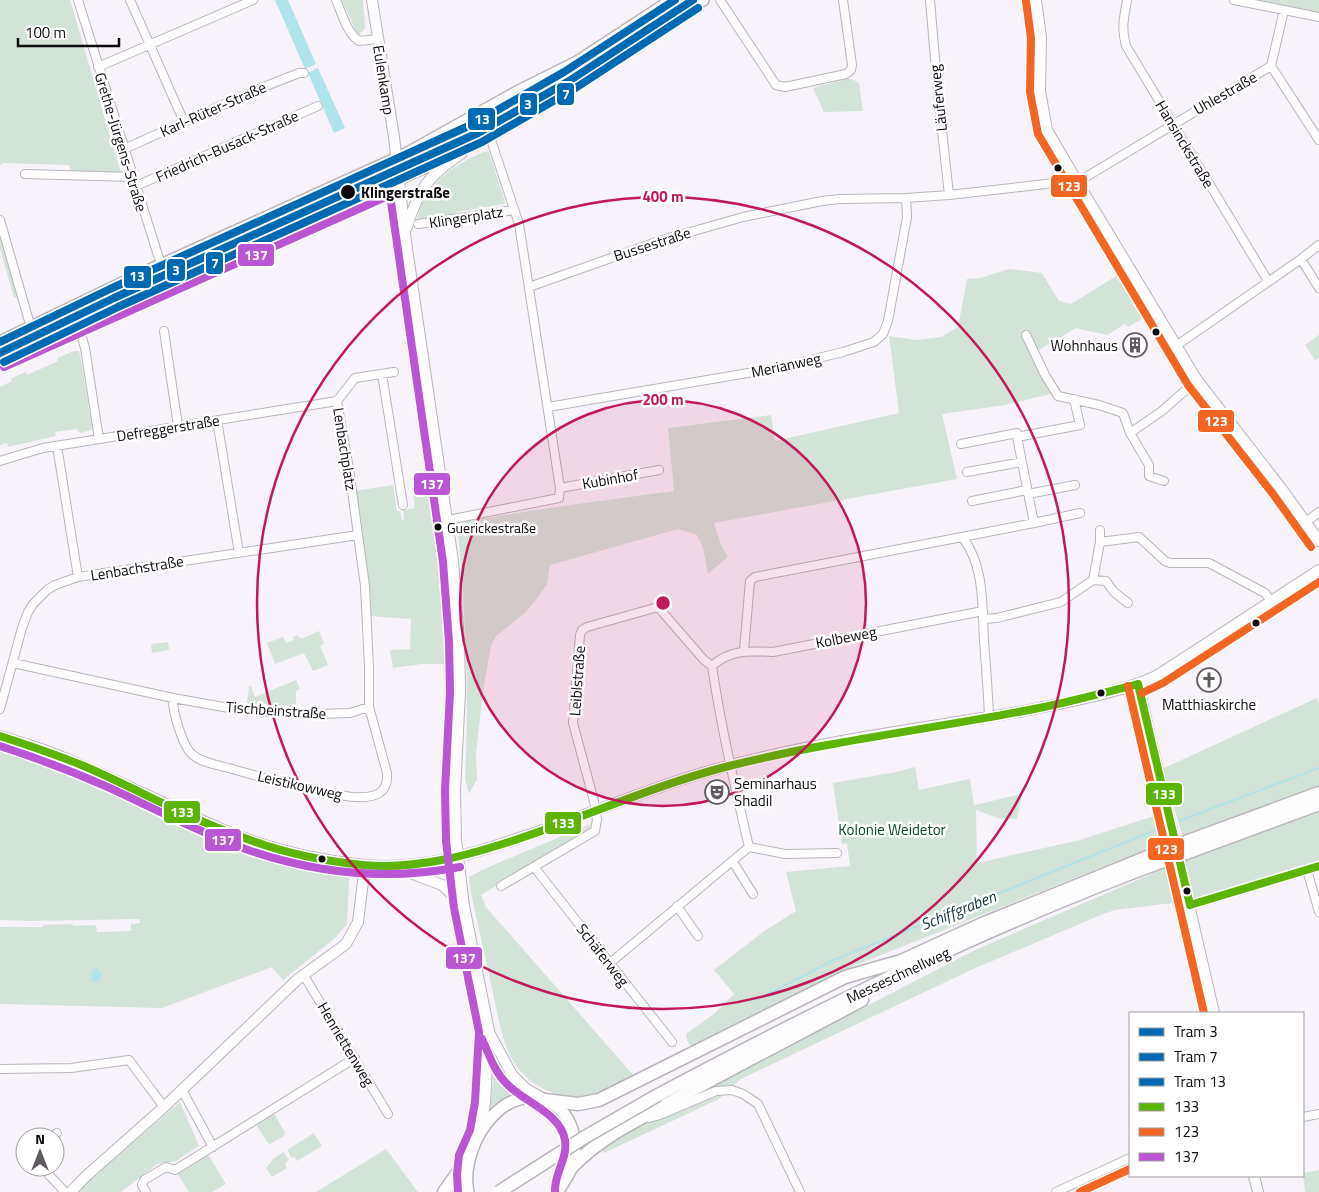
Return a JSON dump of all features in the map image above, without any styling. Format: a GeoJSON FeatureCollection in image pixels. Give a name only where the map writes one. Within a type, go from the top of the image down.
{"type":"FeatureCollection","features":[{"type":"Feature","properties":{"kind":"highway","name":"Messeschnellweg"},"geometry":{"type":"LineString","coordinates":[[901,961],[982,924],[1179,850],[1319,793]]}},
{"type":"Feature","properties":{"kind":"highway","name":"Messeschnellweg"},"geometry":{"type":"LineString","coordinates":[[499,1192],[585,1137],[658,1095],[855,994],[972,940],[1099,887],[1179,850],[1319,804]]}},
{"type":"Feature","properties":{"kind":"highway"},"geometry":{"type":"LineString","coordinates":[[571,1168],[585,1153],[597,1144],[636,1121],[972,940]]}},
{"type":"Feature","properties":{"kind":"highway"},"geometry":{"type":"LineString","coordinates":[[855,994],[901,961]]}},
{"type":"Feature","properties":{"kind":"highway"},"geometry":{"type":"LineString","coordinates":[[546,1100],[578,1104],[599,1100],[845,977],[901,961]]}},
{"type":"Feature","properties":{"kind":"highway"},"geometry":{"type":"LineString","coordinates":[[444,1192],[469,1157]]}},
{"type":"Feature","properties":{"kind":"main road"},"geometry":{"type":"LineString","coordinates":[[0,342],[273,213],[396,159],[517,92],[577,62],[672,0]]}},
{"type":"Feature","properties":{"kind":"main road"},"geometry":{"type":"LineString","coordinates":[[0,358],[398,180],[489,134],[608,63],[703,0]]}},
{"type":"Feature","properties":{"kind":"main road"},"geometry":{"type":"LineString","coordinates":[[468,1192],[467,1174],[469,1157],[480,1133],[491,1117],[501,1108],[513,1101],[528,1098],[546,1100],[565,1117],[572,1130],[575,1140],[571,1168],[565,1186],[557,1192]]}},
{"type":"Feature","properties":{"kind":"street","name":"Grethe-Jürgens-Straße"},"geometry":{"type":"LineString","coordinates":[[78,0],[167,284]]}},
{"type":"Feature","properties":{"kind":"street"},"geometry":{"type":"LineString","coordinates":[[130,0],[184,122]]}},
{"type":"Feature","properties":{"kind":"street"},"geometry":{"type":"LineString","coordinates":[[98,67],[253,0]]}},
{"type":"Feature","properties":{"kind":"street"},"geometry":{"type":"LineString","coordinates":[[336,0],[350,32],[356,39],[359,41],[378,39]]}},
{"type":"Feature","properties":{"kind":"street","name":"Eulenkamp"},"geometry":{"type":"LineString","coordinates":[[372,0],[396,159]]}},
{"type":"Feature","properties":{"kind":"street"},"geometry":{"type":"LineString","coordinates":[[720,0],[776,85],[785,87],[846,74],[851,70],[844,0]]}},
{"type":"Feature","properties":{"kind":"street","name":"Läuferweg"},"geometry":{"type":"LineString","coordinates":[[930,0],[949,196]]}},
{"type":"Feature","properties":{"kind":"street"},"geometry":{"type":"LineString","coordinates":[[1036,0],[1041,38],[1040,91],[1047,130],[1197,380],[1319,541]]}},
{"type":"Feature","properties":{"kind":"street","name":"Hansinckstraße"},"geometry":{"type":"LineString","coordinates":[[1127,0],[1122,23],[1122,33],[1126,46],[1268,281]]}},
{"type":"Feature","properties":{"kind":"street"},"geometry":{"type":"LineString","coordinates":[[1234,0],[1319,17]]}},
{"type":"Feature","properties":{"kind":"street"},"geometry":{"type":"LineString","coordinates":[[1284,10],[1272,66],[1319,140]]}},
{"type":"Feature","properties":{"kind":"street","name":"Uhlestraße"},"geometry":{"type":"LineString","coordinates":[[1076,180],[1081,180],[1272,66]]}},
{"type":"Feature","properties":{"kind":"street","name":"Karl-Rüter-Straße"},"geometry":{"type":"LineString","coordinates":[[124,149],[275,82],[304,73]]}},
{"type":"Feature","properties":{"kind":"street","name":"Friedrich-Busack-Straße"},"geometry":{"type":"LineString","coordinates":[[136,186],[318,106]]}},
{"type":"Feature","properties":{"kind":"street"},"geometry":{"type":"LineString","coordinates":[[406,230],[417,197],[431,177],[440,168],[489,134],[519,224],[560,488],[559,498],[448,520]]}},
{"type":"Feature","properties":{"kind":"street"},"geometry":{"type":"LineString","coordinates":[[396,159],[448,520],[455,586],[460,692],[454,816],[464,906],[489,1031],[485,1103],[480,1133]]}},
{"type":"Feature","properties":{"kind":"street"},"geometry":{"type":"LineString","coordinates":[[25,174],[133,177]]}},
{"type":"Feature","properties":{"kind":"street","name":"Bussestraße"},"geometry":{"type":"LineString","coordinates":[[529,287],[662,240],[743,217],[839,199],[949,196],[1076,180]]}},
{"type":"Feature","properties":{"kind":"street","name":"Merianweg"},"geometry":{"type":"LineString","coordinates":[[548,407],[777,368],[843,352],[874,342],[884,334],[888,320],[906,218],[906,198]]}},
{"type":"Feature","properties":{"kind":"street","name":"Klingerplatz"},"geometry":{"type":"LineString","coordinates":[[418,224],[514,210]]}},
{"type":"Feature","properties":{"kind":"street"},"geometry":{"type":"LineString","coordinates":[[0,220],[31,328]]}},
{"type":"Feature","properties":{"kind":"street"},"geometry":{"type":"LineString","coordinates":[[1176,346],[1319,245]]}},
{"type":"Feature","properties":{"kind":"street"},"geometry":{"type":"LineString","coordinates":[[1301,259],[1319,288]]}},
{"type":"Feature","properties":{"kind":"street"},"geometry":{"type":"LineString","coordinates":[[78,323],[85,348],[99,439]]}},
{"type":"Feature","properties":{"kind":"street"},"geometry":{"type":"LineString","coordinates":[[164,331],[178,426]]}},
{"type":"Feature","properties":{"kind":"street"},"geometry":{"type":"LineString","coordinates":[[1026,334],[1045,375],[1058,396],[1123,413],[1130,433],[1149,465],[1149,476],[1164,481]]}},
{"type":"Feature","properties":{"kind":"street","name":"Lenbachplatz"},"geometry":{"type":"LineString","coordinates":[[358,534],[337,401],[354,378],[394,372]]}},
{"type":"Feature","properties":{"kind":"street"},"geometry":{"type":"LineString","coordinates":[[382,374],[403,505]]}},
{"type":"Feature","properties":{"kind":"street"},"geometry":{"type":"LineString","coordinates":[[1130,433],[1162,411],[1197,380]]}},
{"type":"Feature","properties":{"kind":"street"},"geometry":{"type":"LineString","coordinates":[[1017,437],[1080,425],[1074,399]]}},
{"type":"Feature","properties":{"kind":"street","name":"Defreggerstraße"},"geometry":{"type":"LineString","coordinates":[[0,460],[57,446],[337,401]]}},
{"type":"Feature","properties":{"kind":"street"},"geometry":{"type":"LineString","coordinates":[[217,420],[239,553]]}},
{"type":"Feature","properties":{"kind":"street"},"geometry":{"type":"LineString","coordinates":[[961,444],[1016,433],[1034,523]]}},
{"type":"Feature","properties":{"kind":"street"},"geometry":{"type":"LineString","coordinates":[[57,446],[78,577]]}},
{"type":"Feature","properties":{"kind":"street"},"geometry":{"type":"LineString","coordinates":[[967,472],[1022,462]]}},
{"type":"Feature","properties":{"kind":"street","name":"Kubinhof"},"geometry":{"type":"LineString","coordinates":[[560,488],[659,470]]}},
{"type":"Feature","properties":{"kind":"street"},"geometry":{"type":"LineString","coordinates":[[972,500],[1075,485]]}},
{"type":"Feature","properties":{"kind":"street"},"geometry":{"type":"LineString","coordinates":[[1306,522],[1319,512]]}},
{"type":"Feature","properties":{"kind":"street"},"geometry":{"type":"LineString","coordinates":[[744,650],[750,580],[755,577],[1080,513]]}},
{"type":"Feature","properties":{"kind":"street"},"geometry":{"type":"LineString","coordinates":[[1100,530],[1100,542],[1093,580],[1106,580],[1114,592],[1128,603]]}},
{"type":"Feature","properties":{"kind":"street"},"geometry":{"type":"LineString","coordinates":[[358,534],[368,626],[370,707]]}},
{"type":"Feature","properties":{"kind":"street","name":"Lenbachstraße"},"geometry":{"type":"LineString","coordinates":[[0,709],[22,628],[33,604],[43,593],[55,585],[78,577],[358,534]]}},
{"type":"Feature","properties":{"kind":"street"},"geometry":{"type":"LineString","coordinates":[[962,537],[979,576],[990,717]]}},
{"type":"Feature","properties":{"kind":"street"},"geometry":{"type":"LineString","coordinates":[[1100,542],[1139,537],[1165,561],[1170,563],[1209,563],[1265,593],[1271,601]]}},
{"type":"Feature","properties":{"kind":"street"},"geometry":{"type":"LineString","coordinates":[[0,736],[49,752],[96,771],[225,831],[263,844],[300,854],[365,865],[420,864],[458,857],[498,846],[662,787],[730,765],[852,739],[990,717],[1068,702],[1138,684],[1158,675],[1319,570]]}},
{"type":"Feature","properties":{"kind":"street","name":"Kolbeweg"},"geometry":{"type":"LineString","coordinates":[[712,666],[723,658],[744,650],[773,652],[983,615],[997,618],[1061,602],[1093,580]]}},
{"type":"Feature","properties":{"kind":"street","name":"Leiblstraße"},"geometry":{"type":"LineString","coordinates":[[596,812],[573,723],[580,635],[582,630],[652,607],[658,607],[704,660],[712,666]]}},
{"type":"Feature","properties":{"kind":"street","name":"Tischbeinstraße"},"geometry":{"type":"LineString","coordinates":[[13,663],[173,698],[240,710],[280,713],[350,713],[370,707]]}},
{"type":"Feature","properties":{"kind":"street"},"geometry":{"type":"LineString","coordinates":[[712,666],[730,765],[749,847]]}},
{"type":"Feature","properties":{"kind":"street"},"geometry":{"type":"LineString","coordinates":[[1138,684],[1214,1012]]}},
{"type":"Feature","properties":{"kind":"street","name":"Leistikowweg"},"geometry":{"type":"LineString","coordinates":[[173,698],[172,705],[185,744],[197,758],[296,786],[357,797],[372,796],[379,793],[387,783],[387,773],[370,707]]}},
{"type":"Feature","properties":{"kind":"street"},"geometry":{"type":"LineString","coordinates":[[501,886],[594,831],[597,825],[596,812]]}},
{"type":"Feature","properties":{"kind":"street"},"geometry":{"type":"LineString","coordinates":[[749,847],[785,854],[837,853]]}},
{"type":"Feature","properties":{"kind":"street"},"geometry":{"type":"LineString","coordinates":[[610,963],[749,847]]}},
{"type":"Feature","properties":{"kind":"street"},"geometry":{"type":"LineString","coordinates":[[733,862],[753,894]]}},
{"type":"Feature","properties":{"kind":"street"},"geometry":{"type":"LineString","coordinates":[[71,1192],[84,1178],[182,1090],[303,974],[346,944],[354,931],[360,910],[365,865]]}},
{"type":"Feature","properties":{"kind":"street"},"geometry":{"type":"LineString","coordinates":[[391,866],[442,885],[464,906]]}},
{"type":"Feature","properties":{"kind":"street"},"geometry":{"type":"LineString","coordinates":[[1190,905],[1319,866]]}},
{"type":"Feature","properties":{"kind":"street","name":"Schäferweg"},"geometry":{"type":"LineString","coordinates":[[534,867],[672,1042]]}},
{"type":"Feature","properties":{"kind":"street"},"geometry":{"type":"LineString","coordinates":[[1307,870],[1319,911]]}},
{"type":"Feature","properties":{"kind":"street"},"geometry":{"type":"LineString","coordinates":[[677,906],[698,936]]}},
{"type":"Feature","properties":{"kind":"street","name":"Henriettenweg"},"geometry":{"type":"LineString","coordinates":[[303,974],[388,1114]]}},
{"type":"Feature","properties":{"kind":"street"},"geometry":{"type":"LineString","coordinates":[[489,1031],[512,1075],[525,1088],[546,1100]]}},
{"type":"Feature","properties":{"kind":"street"},"geometry":{"type":"LineString","coordinates":[[146,1192],[142,1185],[144,1180],[166,1167],[175,1170],[355,1058]]}},
{"type":"Feature","properties":{"kind":"street"},"geometry":{"type":"LineString","coordinates":[[0,1068],[71,1068],[128,1060],[164,1106]]}},
{"type":"Feature","properties":{"kind":"street"},"geometry":{"type":"LineString","coordinates":[[182,1090],[213,1147]]}},
{"type":"Feature","properties":{"kind":"street"},"geometry":{"type":"LineString","coordinates":[[636,1121],[660,1116],[716,1091],[732,1090],[743,1094],[758,1104],[800,1192]]}},
{"type":"Feature","properties":{"kind":"street"},"geometry":{"type":"LineString","coordinates":[[1304,1117],[1319,1114]]}},
{"type":"Feature","properties":{"kind":"street"},"geometry":{"type":"LineString","coordinates":[[1056,1192],[1129,1158]]}},
{"type":"Feature","properties":{"kind":"street"},"geometry":{"type":"LineString","coordinates":[[51,1177],[65,1192]]}},
{"type":"Feature","properties":{"kind":"street"},"geometry":{"type":"LineString","coordinates":[[1254,1177],[1258,1192]]}},
{"type":"Feature","properties":{"kind":"green space"},"geometry":{"type":"Polygon","coordinates":[[[0,0],[70,0],[121,173],[71,171],[69,165],[4,163],[0,165],[0,0]]]}},
{"type":"Feature","properties":{"kind":"green space"},"geometry":{"type":"Polygon","coordinates":[[[342,0],[363,0],[365,28],[358,36],[342,0]]]}},
{"type":"Feature","properties":{"kind":"green space"},"geometry":{"type":"Polygon","coordinates":[[[679,0],[685,0],[529,99],[430,150],[430,148],[510,104],[518,97],[640,26],[679,0]]]}},
{"type":"Feature","properties":{"kind":"green space"},"geometry":{"type":"Polygon","coordinates":[[[1253,0],[1319,0],[1319,13],[1253,0]]]}},
{"type":"Feature","properties":{"kind":"green space"},"geometry":{"type":"Polygon","coordinates":[[[852,79],[859,83],[863,111],[824,112],[813,88],[852,79]]]}},
{"type":"Feature","properties":{"kind":"green space"},"geometry":{"type":"Polygon","coordinates":[[[487,151],[489,152],[505,202],[504,204],[457,212],[451,216],[417,222],[420,209],[433,186],[452,169],[487,151]]]}},
{"type":"Feature","properties":{"kind":"green space"},"geometry":{"type":"Polygon","coordinates":[[[0,234],[18,297],[14,298],[0,249],[0,234]]]}},
{"type":"Feature","properties":{"kind":"green space"},"geometry":{"type":"Polygon","coordinates":[[[1009,269],[1042,273],[1059,301],[1071,304],[1126,270],[1153,313],[1128,327],[1125,324],[1107,335],[1076,328],[1037,351],[1048,376],[1059,392],[1005,405],[942,414],[957,479],[714,523],[721,545],[728,557],[708,574],[703,548],[697,535],[678,529],[550,565],[547,584],[536,600],[525,613],[496,636],[491,646],[483,691],[476,754],[477,779],[469,794],[465,779],[466,656],[458,533],[466,521],[674,491],[668,428],[771,415],[775,441],[899,413],[889,336],[916,340],[941,337],[958,327],[967,279],[980,278],[1009,269]]]}},
{"type":"Feature","properties":{"kind":"green space"},"geometry":{"type":"Polygon","coordinates":[[[1319,335],[1319,358],[1315,360],[1305,345],[1319,335]]]}},
{"type":"Feature","properties":{"kind":"green space"},"geometry":{"type":"Polygon","coordinates":[[[78,351],[80,354],[91,430],[80,433],[77,429],[55,432],[56,436],[8,447],[7,443],[0,445],[0,387],[12,381],[11,378],[26,372],[27,375],[58,361],[57,358],[78,351]]]}},
{"type":"Feature","properties":{"kind":"green space"},"geometry":{"type":"Polygon","coordinates":[[[1220,421],[1252,460],[1248,461],[1221,425],[1217,423],[1220,421]]]}},
{"type":"Feature","properties":{"kind":"green space"},"geometry":{"type":"Polygon","coordinates":[[[393,485],[397,511],[400,511],[402,520],[404,519],[403,510],[415,508],[413,494],[430,491],[437,541],[448,664],[421,664],[393,668],[390,650],[410,649],[411,619],[371,616],[360,525],[362,524],[355,491],[393,485]]]}},
{"type":"Feature","properties":{"kind":"green space"},"geometry":{"type":"Polygon","coordinates":[[[319,631],[324,644],[320,646],[328,665],[313,671],[304,653],[275,664],[267,643],[283,637],[286,643],[294,640],[293,637],[298,635],[299,638],[303,638],[319,631]]]}},
{"type":"Feature","properties":{"kind":"green space"},"geometry":{"type":"Polygon","coordinates":[[[168,642],[169,650],[152,653],[151,644],[168,642]]]}},
{"type":"Feature","properties":{"kind":"green space"},"geometry":{"type":"Polygon","coordinates":[[[296,680],[300,689],[296,691],[296,707],[247,703],[249,686],[251,686],[255,697],[296,680]]]}},
{"type":"Feature","properties":{"kind":"green space"},"geometry":{"type":"Polygon","coordinates":[[[1317,698],[1319,704],[1319,786],[1194,831],[1194,833],[1183,837],[1162,769],[1317,698]]]}},
{"type":"Feature","properties":{"kind":"green space"},"geometry":{"type":"Polygon","coordinates":[[[0,736],[225,831],[364,866],[349,879],[347,924],[334,939],[283,980],[272,967],[162,1008],[0,1004],[0,927],[96,925],[97,932],[131,931],[131,924],[140,923],[139,919],[0,920],[0,736]]]}},
{"type":"Feature","properties":{"kind":"green space","name":"Kolonie Weidetor"},"geometry":{"type":"Polygon","coordinates":[[[915,767],[919,790],[970,779],[974,805],[1022,794],[1017,819],[998,818],[976,810],[977,863],[1080,840],[1163,813],[1171,842],[1158,847],[1157,845],[846,969],[691,1047],[686,1034],[715,1013],[734,994],[714,970],[763,932],[796,911],[786,872],[850,866],[847,843],[842,844],[833,783],[915,767]]]}},
{"type":"Feature","properties":{"kind":"green space"},"geometry":{"type":"Polygon","coordinates":[[[1319,812],[1319,866],[1190,905],[1188,899],[1180,902],[1115,910],[1103,914],[971,970],[741,1079],[719,1099],[604,1153],[600,1148],[679,1103],[975,950],[1163,869],[1163,867],[1319,812]]]}},
{"type":"Feature","properties":{"kind":"green space"},"geometry":{"type":"Polygon","coordinates":[[[590,824],[589,833],[535,862],[481,895],[486,907],[634,1076],[598,1093],[585,1096],[566,1096],[548,1091],[531,1081],[518,1068],[508,1052],[499,1022],[469,877],[590,824]]]}},
{"type":"Feature","properties":{"kind":"green space"},"geometry":{"type":"Polygon","coordinates":[[[492,1045],[505,1071],[525,1093],[506,1099],[490,1111],[494,1072],[492,1045]]]}},
{"type":"Feature","properties":{"kind":"green space"},"geometry":{"type":"Polygon","coordinates":[[[180,1102],[199,1146],[176,1161],[157,1164],[121,1192],[76,1192],[180,1102]]]}},
{"type":"Feature","properties":{"kind":"green space"},"geometry":{"type":"Polygon","coordinates":[[[271,1115],[275,1115],[285,1133],[284,1136],[270,1144],[257,1126],[259,1122],[271,1115]]]}},
{"type":"Feature","properties":{"kind":"green space"},"geometry":{"type":"Polygon","coordinates":[[[314,1133],[322,1146],[297,1161],[294,1156],[292,1158],[287,1150],[314,1133]]]}},
{"type":"Feature","properties":{"kind":"green space"},"geometry":{"type":"Polygon","coordinates":[[[386,1149],[418,1192],[316,1192],[386,1149]]]}},
{"type":"Feature","properties":{"kind":"green space"},"geometry":{"type":"Polygon","coordinates":[[[206,1151],[226,1184],[212,1192],[189,1192],[175,1170],[206,1151]]]}},
{"type":"Feature","properties":{"kind":"green space"},"geometry":{"type":"Polygon","coordinates":[[[284,1152],[289,1160],[285,1163],[287,1168],[272,1177],[266,1168],[274,1158],[284,1152]]]}},
{"type":"Feature","properties":{"kind":"green space"},"geometry":{"type":"Polygon","coordinates":[[[1319,1170],[1319,1192],[1305,1192],[1304,1173],[1319,1170]]]}},
{"type":"Feature","properties":{"kind":"water"},"geometry":{"type":"Polygon","coordinates":[[[275,0],[288,0],[316,64],[305,69],[275,0]]]}},
{"type":"Feature","properties":{"kind":"water"},"geometry":{"type":"Polygon","coordinates":[[[318,68],[345,128],[334,133],[308,73],[318,68]]]}},
{"type":"Feature","properties":{"kind":"water"},"geometry":{"type":"Polygon","coordinates":[[[93,969],[98,969],[101,974],[100,980],[95,983],[91,980],[93,969]]]}},
{"type":"Feature","properties":{"kind":"waterway","name":"Schiffgraben"},"geometry":{"type":"LineString","coordinates":[[1179,821],[1319,768]]}},
{"type":"Feature","properties":{"kind":"waterway","name":"Schiffgraben"},"geometry":{"type":"LineString","coordinates":[[756,1000],[834,960],[1163,827]]}},
{"type":"Feature","properties":{"kind":"tram line","name":"13"},"geometry":{"type":"LineString","coordinates":[[0,342],[110,289],[473,124],[564,72],[675,0]]}},
{"type":"Feature","properties":{"kind":"tram line","name":"3"},"geometry":{"type":"LineString","coordinates":[[0,353],[114,298],[478,133],[569,81],[693,0]]}},
{"type":"Feature","properties":{"kind":"tram line","name":"7"},"geometry":{"type":"LineString","coordinates":[[4,362],[118,307],[482,142],[574,89],[698,8]]}},
{"type":"Feature","properties":{"kind":"transit line","name":"123"},"geometry":{"type":"LineString","coordinates":[[1026,1],[1031,38],[1030,92],[1038,134],[1188,385],[1273,494],[1311,547]]}},
{"type":"Feature","properties":{"kind":"transit line","name":"137"},"geometry":{"type":"LineString","coordinates":[[4,367],[390,195],[443,562],[449,642],[450,692],[445,790],[446,841],[454,908],[479,1032],[475,1102],[470,1130],[459,1155],[458,1192]]}},
{"type":"Feature","properties":{"kind":"transit line","name":"123"},"geometry":{"type":"LineString","coordinates":[[1142,693],[1163,683],[1319,582]]}},
{"type":"Feature","properties":{"kind":"transit line","name":"133"},"geometry":{"type":"LineString","coordinates":[[1138,684],[1190,905]]}},
{"type":"Feature","properties":{"kind":"transit line","name":"133"},"geometry":{"type":"LineString","coordinates":[[0,736],[84,766],[202,821],[256,842],[301,855],[348,863],[383,866],[443,860],[502,844],[676,782],[729,766],[804,749],[1034,709],[1138,684]]}},
{"type":"Feature","properties":{"kind":"transit line","name":"123"},"geometry":{"type":"LineString","coordinates":[[1128,686],[1204,1012]]}},
{"type":"Feature","properties":{"kind":"transit line","name":"137"},"geometry":{"type":"LineString","coordinates":[[0,746],[83,776],[213,836],[248,850],[300,865],[353,873],[379,874],[406,874],[460,867]]}},
{"type":"Feature","properties":{"kind":"transit line","name":"133"},"geometry":{"type":"LineString","coordinates":[[1190,905],[1319,866]]}},
{"type":"Feature","properties":{"kind":"transit line","name":"137"},"geometry":{"type":"LineString","coordinates":[[482,1039],[492,1062],[502,1078],[513,1090],[549,1115],[562,1130],[565,1140],[565,1153],[555,1185],[555,1192]]}},
{"type":"Feature","properties":{"kind":"transit line","name":"123"},"geometry":{"type":"LineString","coordinates":[[1080,1192],[1129,1169]]}},
{"type":"Feature","properties":{"kind":"place","name":"Klingerstraße"},"geometry":{"type":"Point","coordinates":[348,192]}},
{"type":"Feature","properties":{"kind":"place","name":"Wohnhaus"},"geometry":{"type":"Point","coordinates":[1135,345]}},
{"type":"Feature","properties":{"kind":"place","name":"Guerickestraße"},"geometry":{"type":"Point","coordinates":[438,527]}},
{"type":"Feature","properties":{"kind":"place","name":"Matthiaskirche"},"geometry":{"type":"Point","coordinates":[1209,680]}},
{"type":"Feature","properties":{"kind":"place","name":"Seminarhaus Shadil"},"geometry":{"type":"Point","coordinates":[717,792]}}]}
